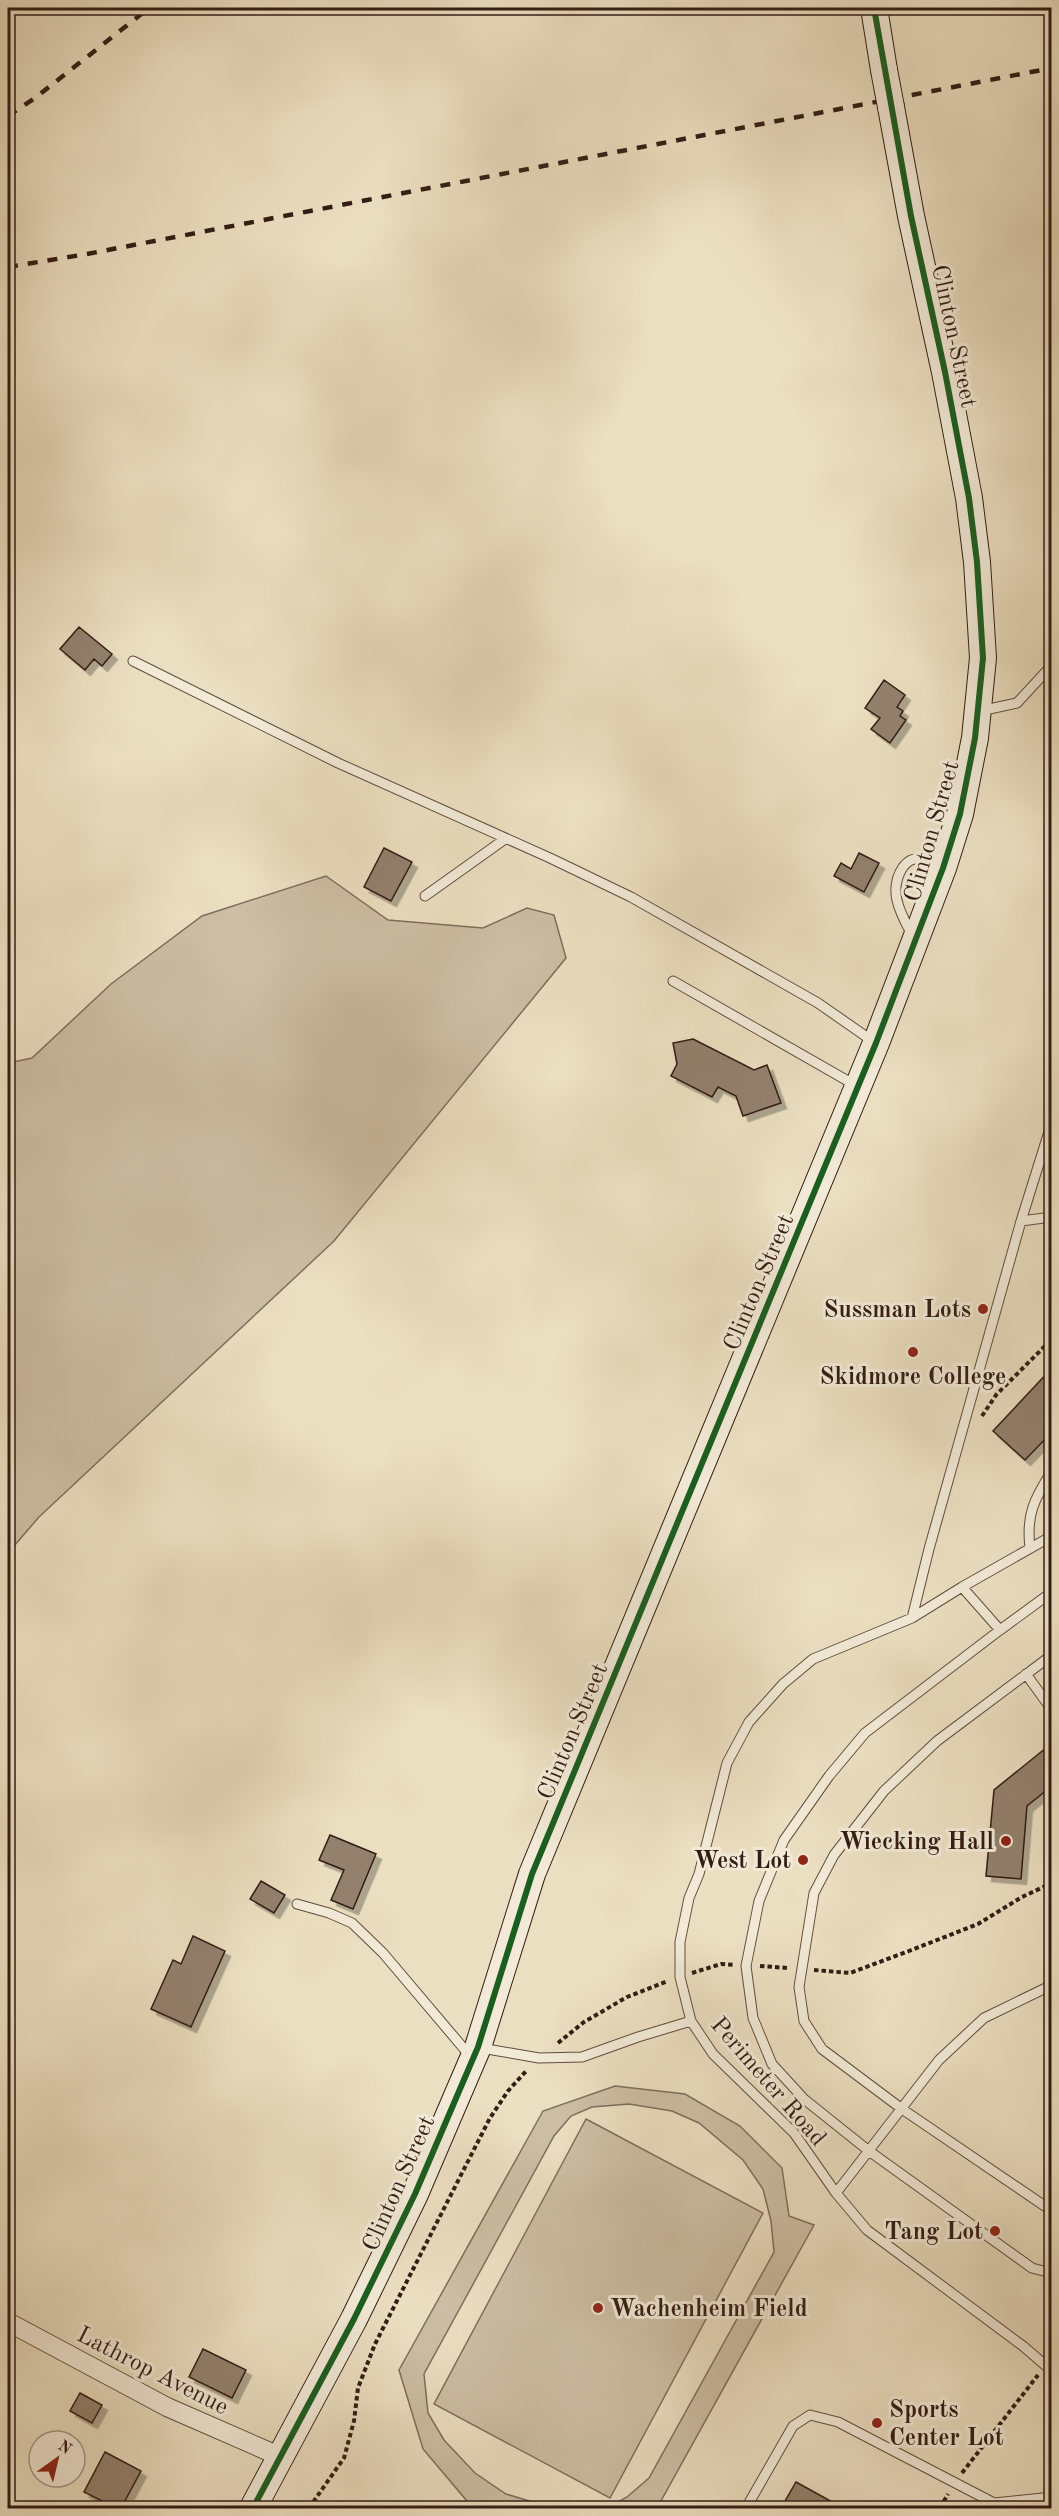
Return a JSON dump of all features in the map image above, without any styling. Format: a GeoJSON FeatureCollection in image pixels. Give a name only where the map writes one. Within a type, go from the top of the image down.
{"type":"FeatureCollection","features":[{"type":"Feature","properties":{"kind":"street","name":"Clinton Street"},"geometry":{"type":"LineString","coordinates":[[253,2508],[354,2319],[415,2194],[475,2053],[532,1874],[876,1043],[944,868],[960,814],[978,711],[983,658],[980,603],[969,498],[945,372],[911,216],[874,8]]}},
{"type":"Feature","properties":{"kind":"street","name":"Lathrop Avenue"},"geometry":{"type":"LineString","coordinates":[[8,2322],[167,2407],[279,2456]]}},
{"type":"Feature","properties":{"kind":"lane"},"geometry":{"type":"LineString","coordinates":[[133,661],[338,763],[631,897],[818,1004],[876,1043]]}},
{"type":"Feature","properties":{"kind":"lane"},"geometry":{"type":"LineString","coordinates":[[978,711],[1017,703],[1052,665]]}},
{"type":"Feature","properties":{"kind":"lane"},"geometry":{"type":"LineString","coordinates":[[425,896],[505,839]]}},
{"type":"Feature","properties":{"kind":"lane"},"geometry":{"type":"LineString","coordinates":[[916,943],[902,914],[895,892],[897,876],[907,862],[918,858],[944,868]]}},
{"type":"Feature","properties":{"kind":"lane"},"geometry":{"type":"LineString","coordinates":[[673,981],[858,1087]]}},
{"type":"Feature","properties":{"kind":"lane"},"geometry":{"type":"LineString","coordinates":[[912,1618],[929,1549],[1021,1221],[1052,1122]]}},
{"type":"Feature","properties":{"kind":"lane"},"geometry":{"type":"LineString","coordinates":[[1021,1221],[1052,1217]]}},
{"type":"Feature","properties":{"kind":"lane"},"geometry":{"type":"LineString","coordinates":[[1030,1548],[1027,1526],[1035,1498],[1052,1471]]}},
{"type":"Feature","properties":{"kind":"lane","name":"Perimeter Road"},"geometry":{"type":"LineString","coordinates":[[1049,2368],[1023,2346],[867,2230],[836,2193],[794,2133],[713,2054],[691,2021],[680,1977],[680,1942],[689,1898],[699,1874],[727,1763],[749,1722],[783,1684],[813,1659],[912,1618],[1052,1536]]}},
{"type":"Feature","properties":{"kind":"lane"},"geometry":{"type":"LineString","coordinates":[[962,1587],[1000,1630]]}},
{"type":"Feature","properties":{"kind":"lane"},"geometry":{"type":"LineString","coordinates":[[1052,1592],[865,1733],[830,1776],[784,1840],[759,1901],[746,1966],[753,2018],[772,2064],[804,2099],[869,2151],[1032,2268],[1052,2271]]}},
{"type":"Feature","properties":{"kind":"lane"},"geometry":{"type":"LineString","coordinates":[[1052,1655],[929,1748],[884,1791],[834,1855],[814,1893],[799,1987],[804,2021],[822,2049],[902,2109],[1052,2211]]}},
{"type":"Feature","properties":{"kind":"lane"},"geometry":{"type":"LineString","coordinates":[[1026,1674],[1052,1710]]}},
{"type":"Feature","properties":{"kind":"lane"},"geometry":{"type":"LineString","coordinates":[[297,1904],[329,1913],[352,1923],[383,1953],[475,2053],[539,2058],[582,2057],[691,2021]]}},
{"type":"Feature","properties":{"kind":"lane"},"geometry":{"type":"LineString","coordinates":[[836,2193],[939,2060],[984,2018],[1052,1985]]}},
{"type":"Feature","properties":{"kind":"lane"},"geometry":{"type":"LineString","coordinates":[[746,2508],[793,2426],[810,2415],[838,2422],[994,2503],[1052,2497]]}},
{"type":"Feature","properties":{"kind":"path"},"geometry":{"type":"LineString","coordinates":[[977,1424],[996,1395],[1052,1339]]}},
{"type":"Feature","properties":{"kind":"path"},"geometry":{"type":"LineString","coordinates":[[309,2508],[344,2458],[354,2421],[358,2388],[375,2344],[448,2204],[489,2118],[508,2091],[539,2058],[584,2022],[627,1997],[680,1977],[722,1964],[850,1973],[978,1924],[1022,1897],[1052,1883]]}},
{"type":"Feature","properties":{"kind":"path"},"geometry":{"type":"LineString","coordinates":[[940,2508],[955,2482],[1049,2368]]}},
{"type":"Feature","properties":{"kind":"shaded area"},"geometry":{"type":"Polygon","coordinates":[[[326,876],[388,920],[483,928],[527,908],[554,915],[566,958],[334,1241],[39,1517],[8,1553],[8,1063],[32,1058],[111,984],[202,916],[326,876]]]}},
{"type":"Feature","properties":{"kind":"shaded area"},"geometry":{"type":"Polygon","coordinates":[[[615,2086],[685,2094],[740,2126],[782,2168],[789,2216],[814,2225],[657,2508],[607,2508],[627,2497],[649,2478],[774,2252],[771,2221],[763,2189],[743,2160],[699,2123],[672,2111],[629,2104],[592,2107],[571,2116],[554,2136],[424,2374],[428,2413],[444,2440],[475,2473],[506,2494],[553,2508],[489,2508],[467,2501],[423,2449],[399,2370],[543,2111],[615,2086]]]}},
{"type":"Feature","properties":{"kind":"shaded area","name":"Wachenheim Field"},"geometry":{"type":"Polygon","coordinates":[[[586,2119],[763,2213],[610,2498],[434,2404],[586,2119]]]}},
{"type":"Feature","properties":{"kind":"building"},"geometry":{"type":"Polygon","coordinates":[[[79,627],[112,654],[102,666],[94,659],[85,670],[60,649],[79,627]]]}},
{"type":"Feature","properties":{"kind":"building"},"geometry":{"type":"Polygon","coordinates":[[[884,680],[905,695],[897,707],[903,711],[900,716],[906,720],[890,743],[871,729],[880,718],[865,708],[884,680]]]}},
{"type":"Feature","properties":{"kind":"building"},"geometry":{"type":"Polygon","coordinates":[[[384,848],[412,862],[391,901],[364,887],[384,848]]]}},
{"type":"Feature","properties":{"kind":"building"},"geometry":{"type":"Polygon","coordinates":[[[859,853],[879,863],[864,892],[834,876],[841,863],[851,869],[859,853]]]}},
{"type":"Feature","properties":{"kind":"building"},"geometry":{"type":"Polygon","coordinates":[[[693,1039],[754,1070],[767,1065],[781,1103],[743,1116],[736,1096],[718,1087],[712,1097],[671,1076],[677,1064],[673,1043],[693,1039]]]}},
{"type":"Feature","properties":{"kind":"building"},"geometry":{"type":"Polygon","coordinates":[[[1052,1368],[1052,1432],[1025,1460],[993,1431],[1052,1368]]]}},
{"type":"Feature","properties":{"kind":"building","name":"Wiecking Hall"},"geometry":{"type":"Polygon","coordinates":[[[1052,1743],[1052,1786],[1027,1806],[1021,1879],[986,1876],[994,1790],[1052,1743]]]}},
{"type":"Feature","properties":{"kind":"building"},"geometry":{"type":"Polygon","coordinates":[[[330,1835],[376,1854],[353,1909],[331,1900],[344,1870],[319,1860],[330,1835]]]}},
{"type":"Feature","properties":{"kind":"building"},"geometry":{"type":"Polygon","coordinates":[[[261,1881],[285,1895],[274,1913],[250,1899],[261,1881]]]}},
{"type":"Feature","properties":{"kind":"building"},"geometry":{"type":"Polygon","coordinates":[[[193,1936],[225,1951],[191,2027],[151,2009],[173,1960],[181,1964],[193,1936]]]}},
{"type":"Feature","properties":{"kind":"building"},"geometry":{"type":"Polygon","coordinates":[[[203,2349],[246,2370],[232,2398],[189,2377],[203,2349]]]}},
{"type":"Feature","properties":{"kind":"building"},"geometry":{"type":"Polygon","coordinates":[[[80,2393],[102,2405],[92,2423],[70,2411],[80,2393]]]}},
{"type":"Feature","properties":{"kind":"building"},"geometry":{"type":"Polygon","coordinates":[[[105,2452],[141,2471],[121,2508],[116,2508],[84,2492],[105,2452]]]}},
{"type":"Feature","properties":{"kind":"building"},"geometry":{"type":"Polygon","coordinates":[[[796,2482],[843,2508],[781,2508],[796,2482]]]}},
{"type":"Feature","properties":{"kind":"railway"},"geometry":{"type":"LineString","coordinates":[[8,116],[35,98],[149,8]]}},
{"type":"Feature","properties":{"kind":"railway"},"geometry":{"type":"LineString","coordinates":[[8,267],[87,254],[1052,68]]}},
{"type":"Feature","properties":{"kind":"cycle path"},"geometry":{"type":"LineString","coordinates":[[253,2508],[354,2319],[415,2194],[478,2047],[532,1874],[876,1043],[943,868],[960,814],[975,738],[983,658],[977,562],[969,498],[945,372],[911,216],[874,8]]}},
{"type":"Feature","properties":{"kind":"place","name":"Sussman Lots"},"geometry":{"type":"Point","coordinates":[983,1309]}},
{"type":"Feature","properties":{"kind":"place","name":"Skidmore College"},"geometry":{"type":"Point","coordinates":[913,1352]}},
{"type":"Feature","properties":{"kind":"place","name":"Wiecking Hall"},"geometry":{"type":"Point","coordinates":[1006,1841]}},
{"type":"Feature","properties":{"kind":"place","name":"West Lot"},"geometry":{"type":"Point","coordinates":[803,1860]}},
{"type":"Feature","properties":{"kind":"place","name":"Tang Lot"},"geometry":{"type":"Point","coordinates":[995,2231]}},
{"type":"Feature","properties":{"kind":"place","name":"Wachenheim Field"},"geometry":{"type":"Point","coordinates":[598,2308]}},
{"type":"Feature","properties":{"kind":"place","name":"Sports Center Lot"},"geometry":{"type":"Point","coordinates":[877,2423]}}]}
